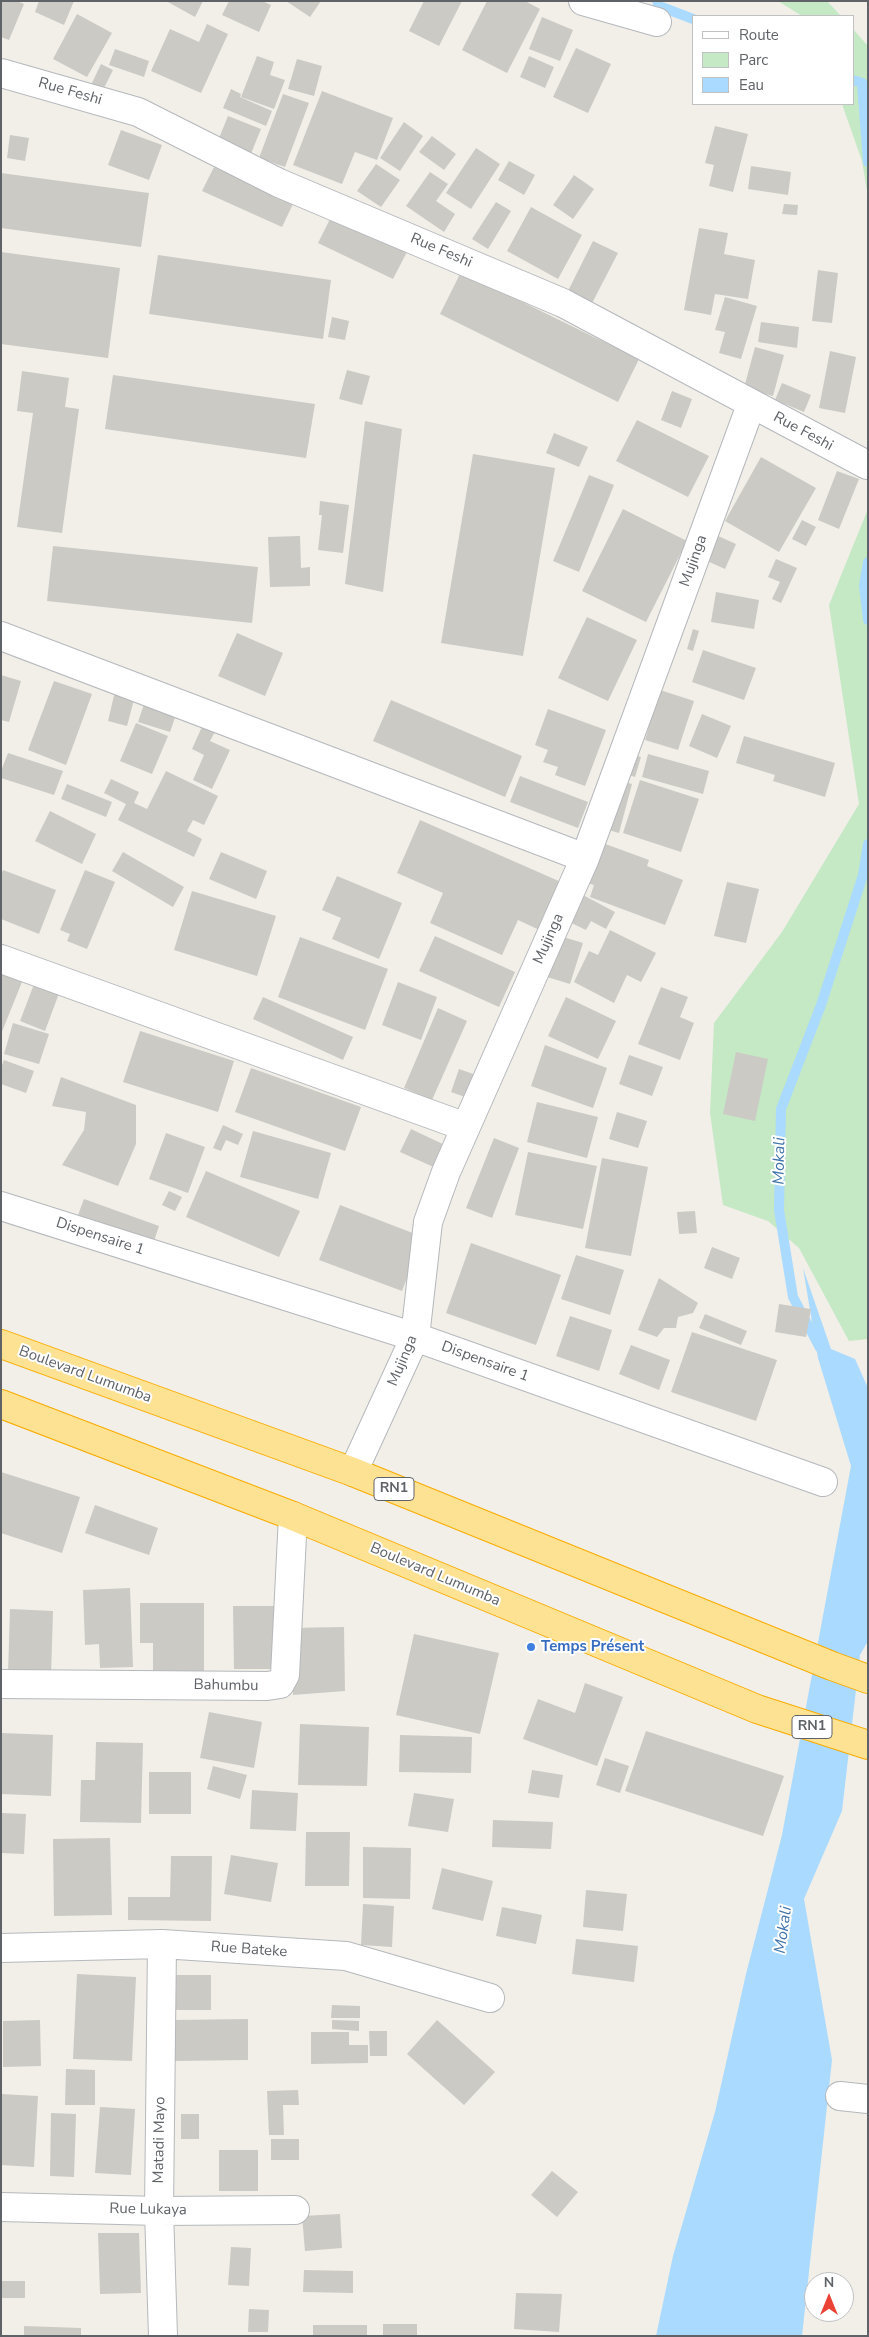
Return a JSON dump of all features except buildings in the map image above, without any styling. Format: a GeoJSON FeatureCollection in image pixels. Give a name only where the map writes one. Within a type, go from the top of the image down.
{"type":"FeatureCollection","features":[{"type":"Feature","properties":{"kind":"highway","name":"Boulevard Lumumba"},"geometry":{"type":"LineString","coordinates":[[1,1344],[353,1472],[868,1679]]}},
{"type":"Feature","properties":{"kind":"highway","name":"Boulevard Lumumba"},"geometry":{"type":"LineString","coordinates":[[1,1404],[293,1516],[756,1709],[868,1745]]}},
{"type":"Feature","properties":{"kind":"street"},"geometry":{"type":"LineString","coordinates":[[584,1],[656,22]]}},
{"type":"Feature","properties":{"kind":"street","name":"Rue Feshi"},"geometry":{"type":"LineString","coordinates":[[1,72],[138,112],[279,183],[563,302],[751,405],[867,465]]}},
{"type":"Feature","properties":{"kind":"street","name":"Mujinga"},"geometry":{"type":"LineString","coordinates":[[353,1472],[415,1337],[428,1222],[446,1172],[585,858],[751,405]]}},
{"type":"Feature","properties":{"kind":"street"},"geometry":{"type":"LineString","coordinates":[[1,636],[585,858]]}},
{"type":"Feature","properties":{"kind":"street"},"geometry":{"type":"LineString","coordinates":[[1,959],[466,1127]]}},
{"type":"Feature","properties":{"kind":"street","name":"Dispensaire 1"},"geometry":{"type":"LineString","coordinates":[[1,1206],[415,1337],[823,1482]]}},
{"type":"Feature","properties":{"kind":"street","name":"Bahumbu"},"geometry":{"type":"LineString","coordinates":[[1,1684],[258,1686],[280,1684],[286,1675],[293,1516]]}},
{"type":"Feature","properties":{"kind":"street","name":"Rue Bateke"},"geometry":{"type":"LineString","coordinates":[[1,1948],[162,1944],[346,1956],[490,1998]]}},
{"type":"Feature","properties":{"kind":"street","name":"Matadi Mayo"},"geometry":{"type":"LineString","coordinates":[[162,1944],[159,2211],[164,2336]]}},
{"type":"Feature","properties":{"kind":"street"},"geometry":{"type":"LineString","coordinates":[[840,2096],[868,2099]]}},
{"type":"Feature","properties":{"kind":"street","name":"Rue Lukaya"},"geometry":{"type":"LineString","coordinates":[[1,2207],[159,2211],[294,2210]]}},
{"type":"Feature","properties":{"kind":"green space"},"geometry":{"type":"Polygon","coordinates":[[[778,1],[827,1],[840,15],[800,15],[778,1]]]}},
{"type":"Feature","properties":{"kind":"green space"},"geometry":{"type":"Polygon","coordinates":[[[854,30],[868,46],[868,197],[862,161],[842,105],[854,105],[854,30]]]}},
{"type":"Feature","properties":{"kind":"green space"},"geometry":{"type":"Polygon","coordinates":[[[868,509],[868,1339],[849,1341],[799,1248],[768,1221],[723,1205],[710,1113],[714,1023],[782,932],[859,804],[829,605],[868,509]]]}},
{"type":"Feature","properties":{"kind":"water"},"geometry":{"type":"Polygon","coordinates":[[[803,1268],[831,1349],[855,1359],[868,1388],[868,1641],[860,1655],[842,1811],[804,1899],[832,2060],[809,2272],[804,2272],[802,2336],[656,2336],[673,2256],[715,2112],[746,1974],[782,1835],[851,1466],[818,1358],[803,1268]]]}},
{"type":"Feature","properties":{"kind":"waterway","name":"Mokali"},"geometry":{"type":"LineString","coordinates":[[657,1],[659,6],[692,19]]}},
{"type":"Feature","properties":{"kind":"waterway","name":"Mokali"},"geometry":{"type":"LineString","coordinates":[[854,80],[862,83],[868,162]]}},
{"type":"Feature","properties":{"kind":"waterway","name":"Mokali"},"geometry":{"type":"LineString","coordinates":[[868,562],[864,585],[868,620]]}},
{"type":"Feature","properties":{"kind":"waterway","name":"Mokali"},"geometry":{"type":"LineString","coordinates":[[820,1348],[793,1297],[779,1210],[781,1109],[821,1005],[863,875],[868,844]]}},
{"type":"Feature","properties":{"kind":"place","name":"Temps Présent"},"geometry":{"type":"Point","coordinates":[531,1647]}}]}
